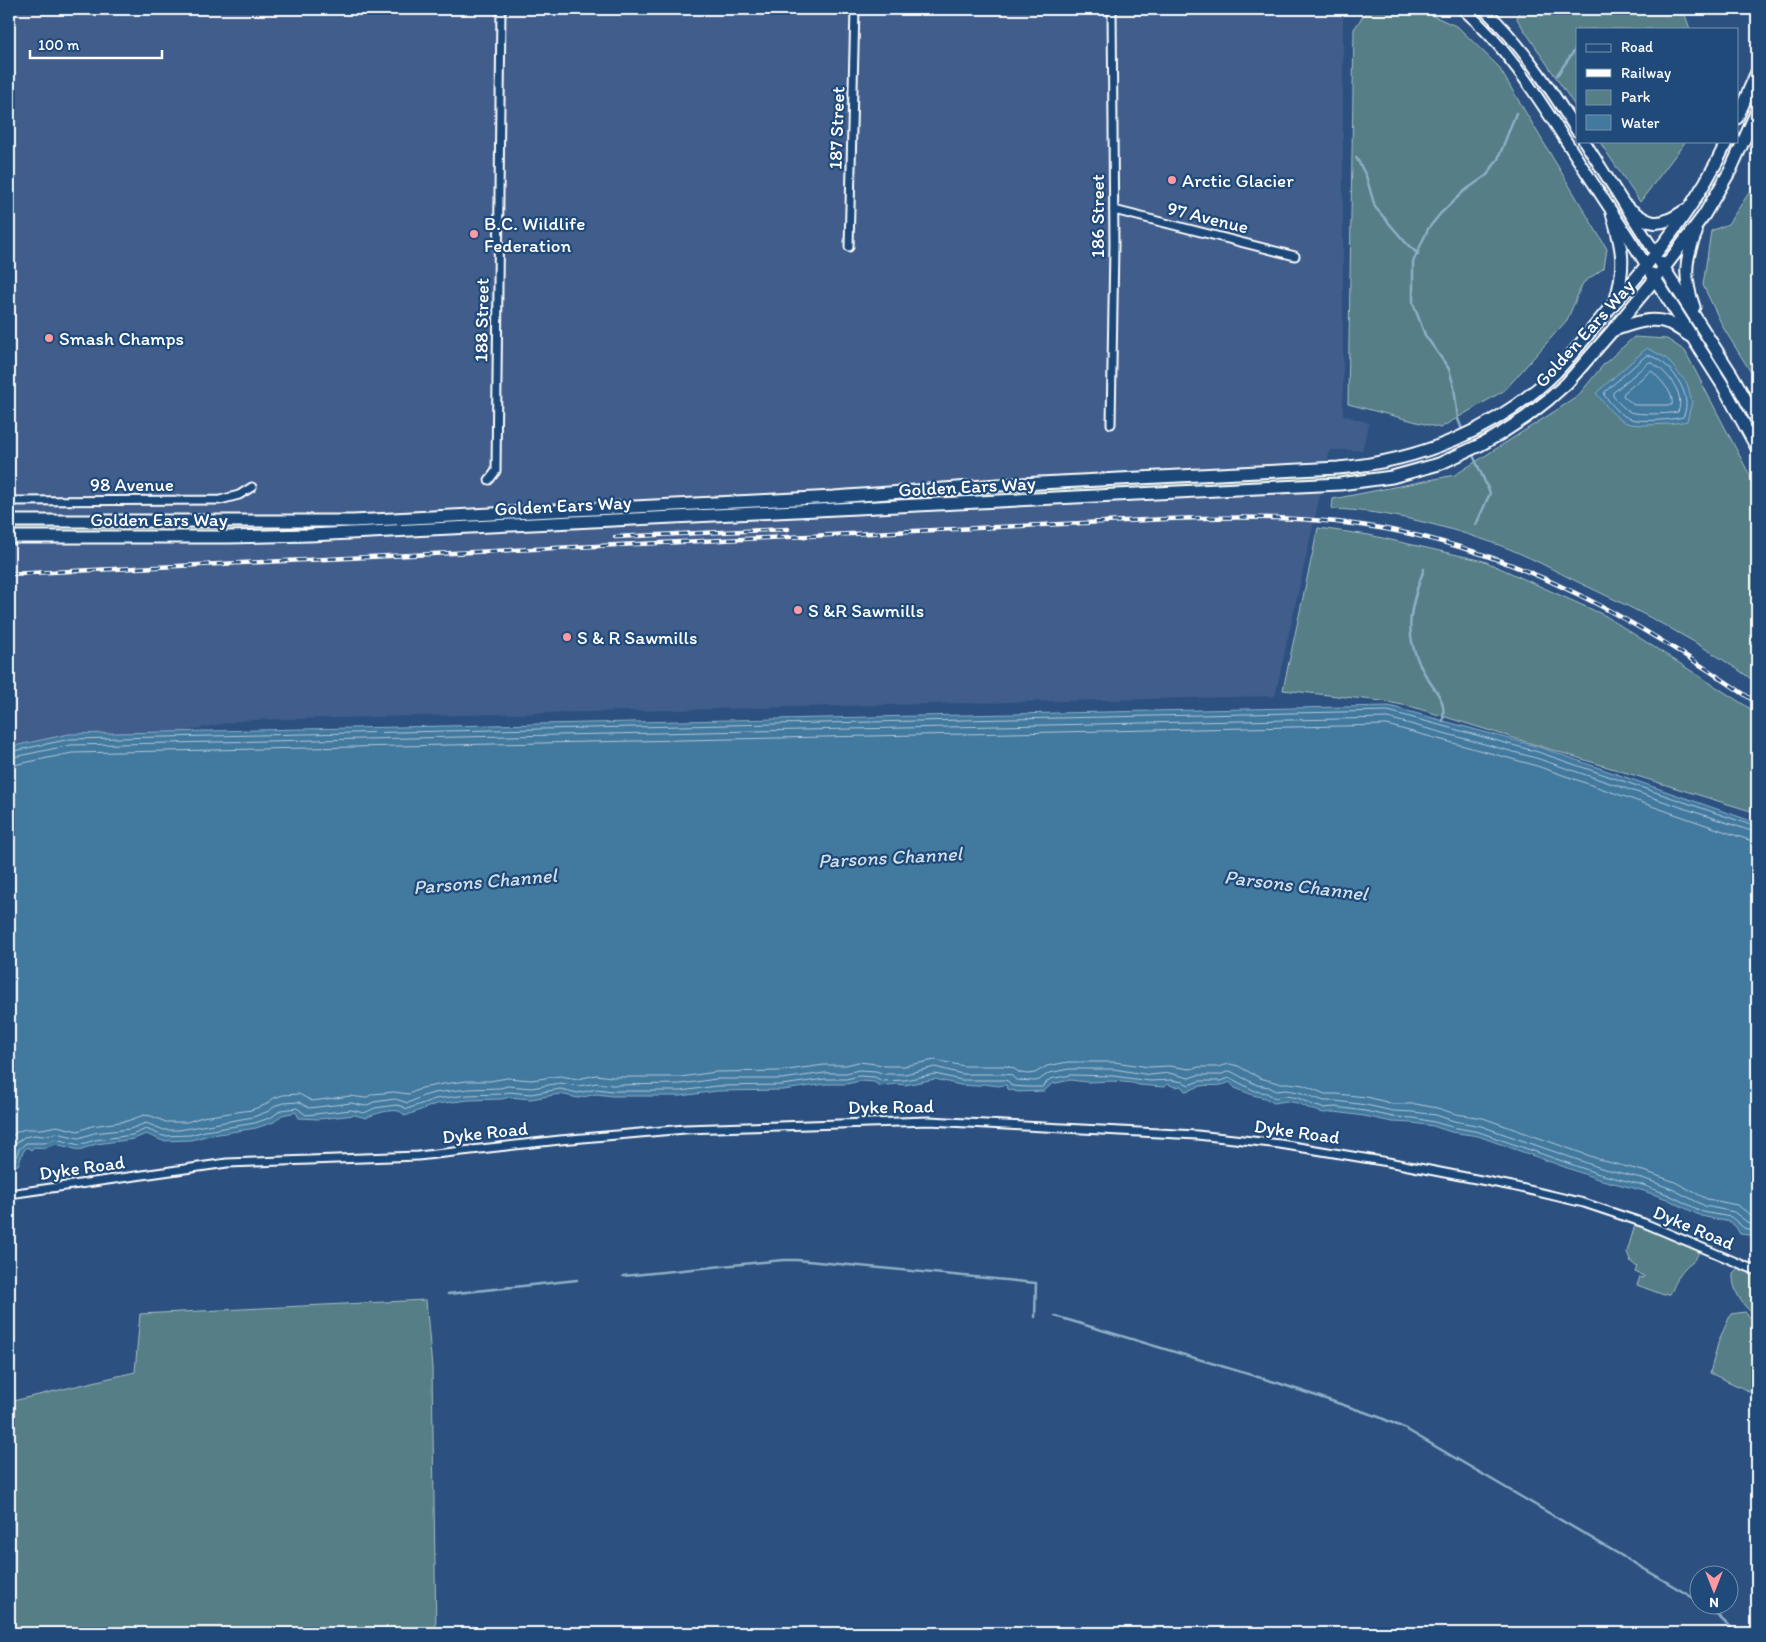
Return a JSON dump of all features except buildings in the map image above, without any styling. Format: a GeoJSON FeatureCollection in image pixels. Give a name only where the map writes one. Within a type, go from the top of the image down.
{"type":"FeatureCollection","features":[{"type":"Feature","properties":{"kind":"main road"},"geometry":{"type":"LineString","coordinates":[[1463,9],[1479,22],[1498,44],[1544,106],[1722,384],[1757,448]]}},
{"type":"Feature","properties":{"kind":"main road"},"geometry":{"type":"LineString","coordinates":[[1484,9],[1499,23],[1520,50],[1556,98],[1576,129]]}},
{"type":"Feature","properties":{"kind":"main road"},"geometry":{"type":"LineString","coordinates":[[1738,116],[1757,72]]}},
{"type":"Feature","properties":{"kind":"main road","name":"Golden Ears Way"},"geometry":{"type":"LineString","coordinates":[[9,536],[229,537],[310,535],[1340,484],[1378,480],[1424,469],[1480,446],[1526,417],[1567,383],[1655,279],[1704,216],[1730,171],[1757,110]]}},
{"type":"Feature","properties":{"kind":"main road"},"geometry":{"type":"LineString","coordinates":[[1585,142],[1732,375],[1757,420]]}},
{"type":"Feature","properties":{"kind":"main road","name":"Golden Ears Way"},"geometry":{"type":"LineString","coordinates":[[9,521],[354,521],[834,497],[998,485],[1338,468],[1383,462],[1431,449],[1468,434],[1502,415],[1538,388],[1562,365],[1647,266],[1691,206],[1727,142]]}},
{"type":"Feature","properties":{"kind":"main road"},"geometry":{"type":"LineString","coordinates":[[1626,206],[1644,220],[1658,223],[1672,219],[1691,206]]}},
{"type":"Feature","properties":{"kind":"main road"},"geometry":{"type":"LineString","coordinates":[[1612,212],[1622,251],[1623,265],[1621,284],[1616,301]]}},
{"type":"Feature","properties":{"kind":"main road"},"geometry":{"type":"LineString","coordinates":[[1700,325],[1687,287],[1687,266],[1690,247],[1704,216]]}},
{"type":"Feature","properties":{"kind":"main road"},"geometry":{"type":"LineString","coordinates":[[1612,331],[1650,320],[1668,323],[1692,337]]}},
{"type":"Feature","properties":{"kind":"street","name":"188 Street"},"geometry":{"type":"LineString","coordinates":[[489,480],[496,471],[501,9]]}},
{"type":"Feature","properties":{"kind":"street","name":"187 Street"},"geometry":{"type":"LineString","coordinates":[[849,247],[855,9]]}},
{"type":"Feature","properties":{"kind":"street","name":"186 Street"},"geometry":{"type":"LineString","coordinates":[[1111,424],[1114,210],[1112,9]]}},
{"type":"Feature","properties":{"kind":"street","name":"97 Avenue"},"geometry":{"type":"LineString","coordinates":[[1114,210],[1295,256]]}},
{"type":"Feature","properties":{"kind":"street","name":"98 Avenue"},"geometry":{"type":"LineString","coordinates":[[9,501],[220,500],[239,495],[252,487]]}},
{"type":"Feature","properties":{"kind":"street","name":"Dyke Road"},"geometry":{"type":"LineString","coordinates":[[9,1194],[227,1163],[418,1156],[685,1129],[929,1121],[1197,1135],[1280,1144],[1388,1162],[1512,1186],[1584,1203],[1644,1223],[1757,1271]]}},
{"type":"Feature","properties":{"kind":"shaded area"},"geometry":{"type":"Polygon","coordinates":[[[9,9],[1343,9],[1343,415],[1369,423],[1362,450],[1330,450],[1275,696],[245,720],[9,763],[9,9]]]}},
{"type":"Feature","properties":{"kind":"green space"},"geometry":{"type":"Polygon","coordinates":[[[1368,9],[1418,9],[1458,27],[1498,66],[1607,249],[1604,268],[1583,283],[1567,320],[1505,390],[1440,428],[1348,404],[1354,29],[1368,9]]]}},
{"type":"Feature","properties":{"kind":"green space"},"geometry":{"type":"Polygon","coordinates":[[[1519,9],[1630,9],[1634,13],[1684,12],[1690,28],[1576,28],[1576,108],[1517,19],[1519,9]]]}},
{"type":"Feature","properties":{"kind":"green space"},"geometry":{"type":"Polygon","coordinates":[[[1600,142],[1685,142],[1640,202],[1600,142]]]}},
{"type":"Feature","properties":{"kind":"green space"},"geometry":{"type":"Polygon","coordinates":[[[1757,181],[1757,382],[1724,329],[1703,285],[1711,231],[1728,224],[1757,181]]]}},
{"type":"Feature","properties":{"kind":"green space"},"geometry":{"type":"Polygon","coordinates":[[[1634,337],[1667,339],[1685,351],[1757,489],[1757,683],[1672,629],[1509,549],[1459,532],[1396,516],[1332,509],[1333,499],[1455,475],[1577,397],[1604,364],[1634,337]]]}},
{"type":"Feature","properties":{"kind":"green space"},"geometry":{"type":"Polygon","coordinates":[[[1367,471],[1368,473],[1359,476],[1336,479],[883,502],[882,499],[984,491],[1367,471]]]}},
{"type":"Feature","properties":{"kind":"green space"},"geometry":{"type":"Polygon","coordinates":[[[9,527],[315,529],[265,532],[9,532],[9,527]]]}},
{"type":"Feature","properties":{"kind":"green space"},"geometry":{"type":"Polygon","coordinates":[[[1318,528],[1369,535],[1484,561],[1604,615],[1757,713],[1757,813],[1413,707],[1382,701],[1283,690],[1318,528]]]}},
{"type":"Feature","properties":{"kind":"green space"},"geometry":{"type":"Polygon","coordinates":[[[1635,1225],[1699,1251],[1695,1259],[1680,1275],[1670,1294],[1664,1295],[1637,1285],[1640,1277],[1643,1278],[1644,1276],[1635,1272],[1637,1267],[1631,1262],[1627,1252],[1635,1225]]]}},
{"type":"Feature","properties":{"kind":"green space"},"geometry":{"type":"Polygon","coordinates":[[[1738,1268],[1757,1275],[1757,1317],[1747,1308],[1736,1292],[1733,1273],[1738,1268]]]}},
{"type":"Feature","properties":{"kind":"green space"},"geometry":{"type":"Polygon","coordinates":[[[426,1300],[432,1368],[436,1633],[9,1633],[9,1402],[135,1372],[140,1314],[426,1300]]]}},
{"type":"Feature","properties":{"kind":"green space"},"geometry":{"type":"Polygon","coordinates":[[[1745,1312],[1757,1324],[1757,1395],[1710,1373],[1719,1340],[1731,1314],[1745,1312]]]}},
{"type":"Feature","properties":{"kind":"water"},"geometry":{"type":"Polygon","coordinates":[[[1647,348],[1666,358],[1687,383],[1692,402],[1687,421],[1657,425],[1627,423],[1614,414],[1596,393],[1647,348]]]}},
{"type":"Feature","properties":{"kind":"water","name":"Parsons Channel"},"geometry":{"type":"Polygon","coordinates":[[[1389,706],[1539,747],[1757,823],[1757,1236],[1740,1234],[1730,1222],[1701,1216],[1667,1199],[1598,1179],[1478,1136],[1413,1123],[1392,1122],[1335,1112],[1324,1113],[1286,1101],[1274,1103],[1235,1088],[1230,1082],[1201,1086],[1185,1091],[1181,1086],[1175,1087],[1168,1084],[1164,1087],[1113,1081],[1087,1082],[1070,1080],[1052,1084],[1044,1091],[1018,1092],[1008,1089],[1006,1085],[960,1085],[935,1079],[905,1085],[880,1086],[874,1082],[860,1081],[783,1090],[717,1091],[681,1096],[612,1096],[597,1094],[578,1098],[560,1094],[531,1099],[509,1097],[436,1104],[405,1116],[399,1111],[391,1111],[366,1118],[355,1115],[318,1119],[299,1118],[296,1112],[282,1115],[274,1122],[256,1128],[191,1140],[163,1141],[146,1134],[134,1139],[96,1144],[79,1150],[56,1144],[44,1148],[34,1147],[31,1150],[27,1147],[18,1165],[9,1167],[9,747],[69,734],[1389,706]]]}},
{"type":"Feature","properties":{"kind":"waterway"},"geometry":{"type":"LineString","coordinates":[[1557,75],[1576,48]]}},
{"type":"Feature","properties":{"kind":"waterway"},"geometry":{"type":"LineString","coordinates":[[1463,432],[1458,419],[1454,387],[1449,369],[1425,335],[1413,303],[1413,262],[1428,229],[1440,214],[1463,192],[1487,175],[1498,159],[1516,113]]}},
{"type":"Feature","properties":{"kind":"waterway"},"geometry":{"type":"LineString","coordinates":[[1356,157],[1366,176],[1375,207],[1418,254]]}},
{"type":"Feature","properties":{"kind":"waterway"},"geometry":{"type":"LineString","coordinates":[[1472,453],[1490,493],[1476,525]]}},
{"type":"Feature","properties":{"kind":"waterway"},"geometry":{"type":"LineString","coordinates":[[1424,569],[1412,610],[1411,635],[1418,662],[1442,702],[1443,721]]}},
{"type":"Feature","properties":{"kind":"waterway"},"geometry":{"type":"LineString","coordinates":[[623,1276],[797,1260],[1036,1283],[1035,1317]]}},
{"type":"Feature","properties":{"kind":"waterway"},"geometry":{"type":"LineString","coordinates":[[448,1294],[577,1280]]}},
{"type":"Feature","properties":{"kind":"waterway"},"geometry":{"type":"LineString","coordinates":[[1055,1316],[1278,1383],[1379,1417],[1404,1428],[1688,1595]]}},
{"type":"Feature","properties":{"kind":"waterway"},"geometry":{"type":"LineString","coordinates":[[1716,1614],[1736,1633]]}},
{"type":"Feature","properties":{"kind":"railway"},"geometry":{"type":"LineString","coordinates":[[9,574],[1167,519],[1222,517],[1304,519],[1386,529],[1438,541],[1487,556],[1535,574],[1626,620],[1670,646],[1757,703]]}},
{"type":"Feature","properties":{"kind":"railway"},"geometry":{"type":"LineString","coordinates":[[615,537],[788,529]]}},
{"type":"Feature","properties":{"kind":"place","name":"Arctic Glacier"},"geometry":{"type":"Point","coordinates":[1172,180]}},
{"type":"Feature","properties":{"kind":"place","name":"B.C. Wildlife Federation"},"geometry":{"type":"Point","coordinates":[474,234]}},
{"type":"Feature","properties":{"kind":"place","name":"Smash Champs"},"geometry":{"type":"Point","coordinates":[49,338]}},
{"type":"Feature","properties":{"kind":"place","name":"S &R Sawmills"},"geometry":{"type":"Point","coordinates":[798,610]}},
{"type":"Feature","properties":{"kind":"place","name":"S & R Sawmills"},"geometry":{"type":"Point","coordinates":[567,637]}}]}
